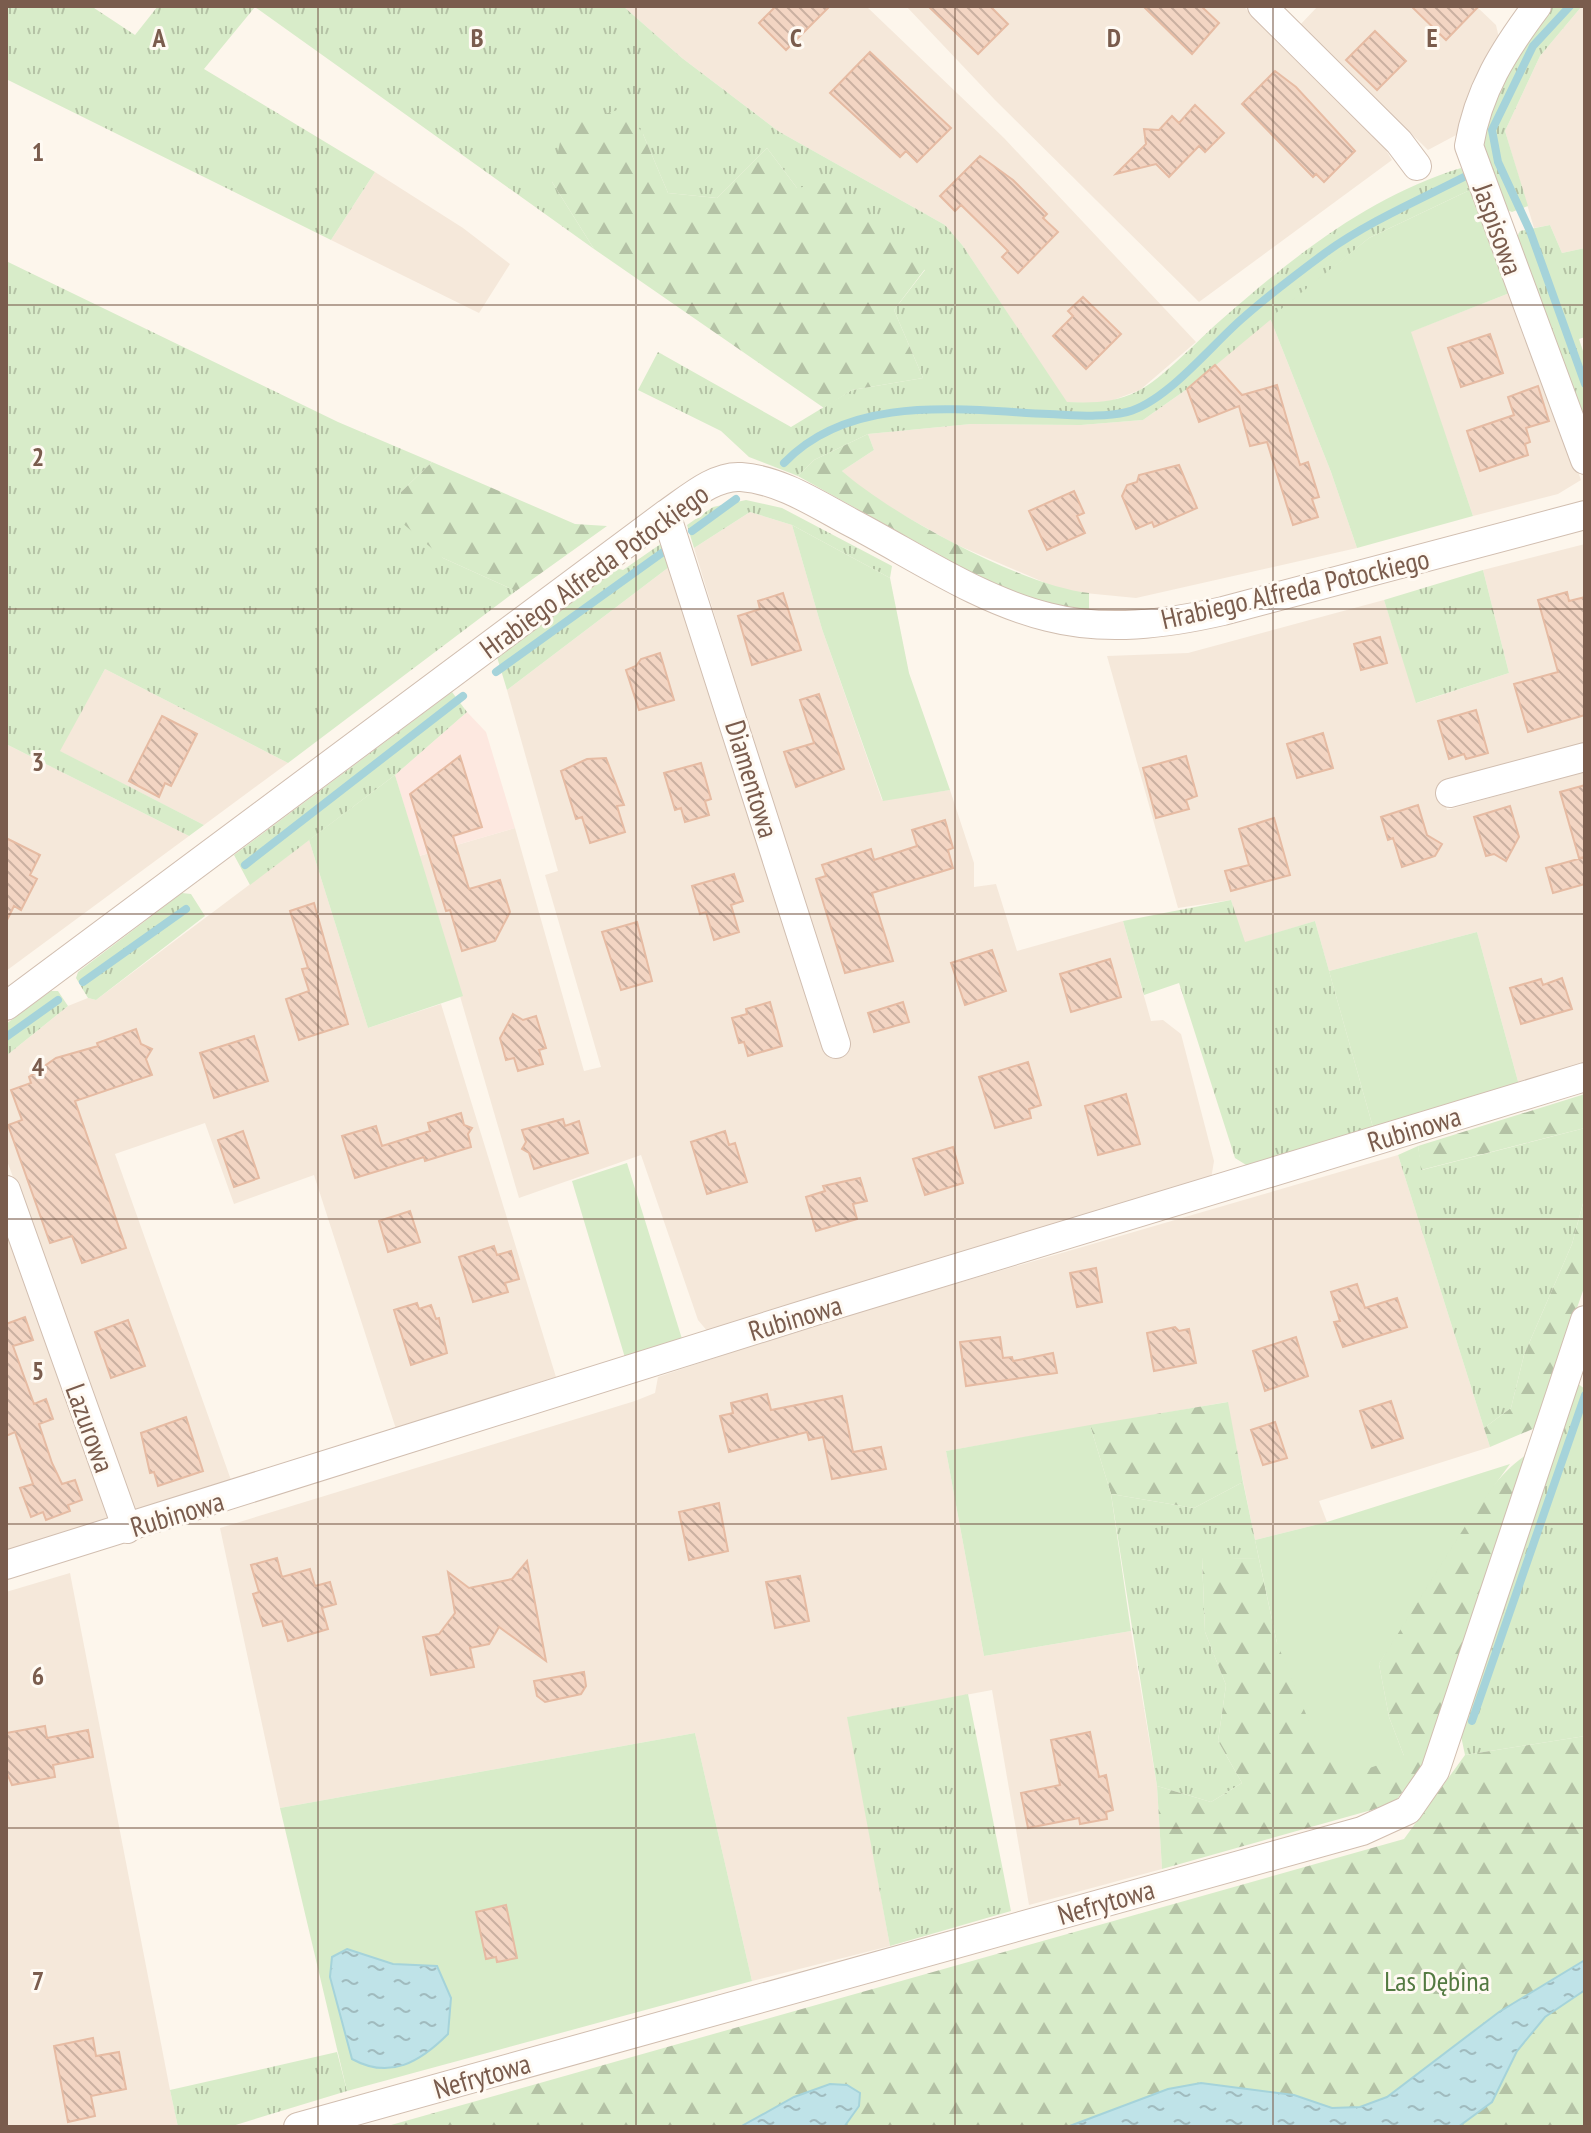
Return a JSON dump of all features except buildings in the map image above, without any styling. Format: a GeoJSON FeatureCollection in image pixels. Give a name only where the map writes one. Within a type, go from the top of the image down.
{"type":"FeatureCollection","features":[{"type":"Feature","properties":{"kind":"street"},"geometry":{"type":"LineString","coordinates":[[1262,6],[1399,142],[1417,166]]}},
{"type":"Feature","properties":{"kind":"street","name":"Jaspisowa"},"geometry":{"type":"LineString","coordinates":[[1537,6],[1504,50],[1485,87],[1475,110],[1469,146],[1585,460]]}},
{"type":"Feature","properties":{"kind":"street","name":"Hrabiego Alfreda Potockiego"},"geometry":{"type":"LineString","coordinates":[[6,1006],[666,514],[723,480],[739,476],[803,497],[1005,604],[1050,618],[1136,625],[1178,621],[1251,604],[1585,515]]}},
{"type":"Feature","properties":{"kind":"street","name":"Diamentowa"},"geometry":{"type":"LineString","coordinates":[[666,514],[836,1044]]}},
{"type":"Feature","properties":{"kind":"street"},"geometry":{"type":"LineString","coordinates":[[1450,793],[1585,757]]}},
{"type":"Feature","properties":{"kind":"street","name":"Rubinowa"},"geometry":{"type":"LineString","coordinates":[[6,1565],[825,1308],[1585,1077]]}},
{"type":"Feature","properties":{"kind":"street","name":"Lazurowa"},"geometry":{"type":"LineString","coordinates":[[6,1190],[127,1529]]}},
{"type":"Feature","properties":{"kind":"street","name":"Nefrytowa"},"geometry":{"type":"LineString","coordinates":[[298,2127],[1362,1831],[1408,1810],[1435,1771],[1585,1320]]}},
{"type":"Feature","properties":{"kind":"shaded area"},"geometry":{"type":"Polygon","coordinates":[[[623,6],[866,6],[1004,138],[1196,342],[1140,390],[1103,404],[1066,402],[963,246],[945,225],[778,131],[682,58],[623,6]]]}},
{"type":"Feature","properties":{"kind":"shaded area"},"geometry":{"type":"Polygon","coordinates":[[[906,6],[1243,6],[1381,142],[1392,160],[1199,302],[995,100],[906,6]]]}},
{"type":"Feature","properties":{"kind":"shaded area"},"geometry":{"type":"Polygon","coordinates":[[[1318,6],[1476,6],[1496,25],[1499,38],[1472,83],[1458,134],[1428,150],[1300,25],[1318,6]]]}},
{"type":"Feature","properties":{"kind":"shaded area"},"geometry":{"type":"Polygon","coordinates":[[[1585,6],[1585,248],[1562,253],[1550,225],[1534,228],[1505,131],[1540,56],[1585,6]]]}},
{"type":"Feature","properties":{"kind":"shaded area"},"geometry":{"type":"Polygon","coordinates":[[[375,172],[463,228],[510,264],[479,313],[331,240],[375,172]]]}},
{"type":"Feature","properties":{"kind":"shaded area"},"geometry":{"type":"Polygon","coordinates":[[[1512,292],[1581,480],[1558,494],[1473,516],[1410,332],[1512,292]]]}},
{"type":"Feature","properties":{"kind":"shaded area"},"geometry":{"type":"Polygon","coordinates":[[[1270,318],[1331,472],[1357,548],[1136,598],[1064,591],[955,544],[871,497],[842,471],[874,450],[868,434],[971,424],[1081,425],[1143,420],[1187,389],[1270,318]]]}},
{"type":"Feature","properties":{"kind":"shaded area"},"geometry":{"type":"Polygon","coordinates":[[[750,512],[792,525],[822,629],[882,800],[950,790],[974,863],[974,887],[996,884],[1017,951],[1123,921],[1151,1021],[1163,1020],[1181,1034],[1214,1161],[1211,1179],[708,1332],[698,1320],[641,1155],[519,1198],[419,856],[515,828],[584,1071],[601,1067],[545,875],[558,871],[507,690],[673,564],[824,1052],[845,1041],[694,548],[750,512]]]}},
{"type":"Feature","properties":{"kind":"shaded area"},"geometry":{"type":"Polygon","coordinates":[[[1585,544],[1585,746],[1439,784],[1447,810],[1585,771],[1585,1063],[1519,1085],[1477,932],[1329,971],[1315,921],[1244,943],[1231,900],[1178,908],[1107,656],[1188,653],[1384,600],[1417,703],[1509,673],[1483,570],[1585,544]]]}},
{"type":"Feature","properties":{"kind":"shaded area"},"geometry":{"type":"Polygon","coordinates":[[[105,669],[288,763],[204,825],[59,751],[105,669]]]}},
{"type":"Feature","properties":{"kind":"shaded area"},"geometry":{"type":"Polygon","coordinates":[[[467,712],[486,732],[515,828],[419,856],[395,775],[467,712]]]}},
{"type":"Feature","properties":{"kind":"shaded area"},"geometry":{"type":"Polygon","coordinates":[[[6,744],[189,836],[6,971],[6,744]]]}},
{"type":"Feature","properties":{"kind":"shaded area"},"geometry":{"type":"Polygon","coordinates":[[[309,840],[368,1028],[441,1004],[556,1377],[396,1429],[314,1175],[234,1204],[205,1123],[115,1154],[231,1480],[135,1512],[6,1158],[6,1056],[68,1006],[88,998],[96,1000],[309,840]]]}},
{"type":"Feature","properties":{"kind":"shaded area"},"geometry":{"type":"Polygon","coordinates":[[[1398,1155],[1490,1447],[1319,1501],[1327,1522],[1255,1540],[1227,1402],[946,1451],[984,1656],[1131,1631],[1157,1786],[1162,1869],[1029,1905],[992,1690],[848,1717],[890,1946],[752,1981],[695,1733],[280,1808],[220,1528],[635,1401],[655,1393],[658,1377],[800,1329],[1398,1155]]]}},
{"type":"Feature","properties":{"kind":"shaded area"},"geometry":{"type":"Polygon","coordinates":[[[6,1224],[114,1522],[6,1555],[6,1224]]]}},
{"type":"Feature","properties":{"kind":"shaded area"},"geometry":{"type":"Polygon","coordinates":[[[70,1573],[178,2127],[6,2127],[6,1592],[70,1573]]]}},
{"type":"Feature","properties":{"kind":"green space"},"geometry":{"type":"Polygon","coordinates":[[[6,6],[91,6],[135,35],[158,6],[623,6],[682,58],[778,131],[945,225],[963,246],[1067,402],[1112,400],[1147,386],[1304,252],[1395,195],[1461,168],[1472,189],[1369,238],[1187,389],[1143,420],[1081,425],[971,424],[868,434],[814,460],[798,476],[749,457],[721,431],[638,390],[658,352],[791,427],[852,390],[923,378],[894,310],[925,270],[797,188],[767,148],[717,198],[668,193],[643,134],[552,182],[594,249],[255,7],[204,69],[375,172],[331,240],[6,79],[6,6]]]}},
{"type":"Feature","properties":{"kind":"green space"},"geometry":{"type":"Polygon","coordinates":[[[1553,6],[1582,6],[1540,56],[1505,131],[1528,206],[1512,212],[1498,206],[1480,128],[1521,42],[1553,6]]]}},
{"type":"Feature","properties":{"kind":"green space"},"geometry":{"type":"Polygon","coordinates":[[[624,108],[643,134],[668,193],[717,198],[767,148],[797,188],[825,183],[925,269],[894,310],[923,378],[852,390],[824,408],[594,249],[552,182],[563,127],[624,108]]]}},
{"type":"Feature","properties":{"kind":"green space"},"geometry":{"type":"Polygon","coordinates":[[[1472,189],[1512,292],[1411,332],[1473,516],[1357,548],[1331,472],[1270,318],[1369,238],[1472,189]]]}},
{"type":"Feature","properties":{"kind":"green space"},"geometry":{"type":"Polygon","coordinates":[[[1550,225],[1562,253],[1585,248],[1585,337],[1579,339],[1585,357],[1585,434],[1513,245],[1520,231],[1550,225]]]}},
{"type":"Feature","properties":{"kind":"green space"},"geometry":{"type":"Polygon","coordinates":[[[6,261],[338,422],[432,462],[401,492],[443,558],[516,591],[288,763],[105,669],[60,751],[204,825],[189,836],[6,744],[6,261]]]}},
{"type":"Feature","properties":{"kind":"green space"},"geometry":{"type":"Polygon","coordinates":[[[868,434],[874,450],[842,471],[893,508],[960,546],[1030,577],[1089,593],[1089,610],[1036,603],[965,569],[798,476],[814,460],[868,434]]]}},
{"type":"Feature","properties":{"kind":"green space"},"geometry":{"type":"Polygon","coordinates":[[[432,462],[575,524],[607,526],[516,591],[443,558],[400,521],[401,492],[432,462]]]}},
{"type":"Feature","properties":{"kind":"green space"},"geometry":{"type":"Polygon","coordinates":[[[746,500],[782,508],[892,566],[890,578],[792,525],[750,512],[694,548],[687,525],[713,507],[746,500]]]}},
{"type":"Feature","properties":{"kind":"green space"},"geometry":{"type":"Polygon","coordinates":[[[792,525],[890,578],[909,673],[950,790],[883,801],[822,629],[792,525]]]}},
{"type":"Feature","properties":{"kind":"green space"},"geometry":{"type":"Polygon","coordinates":[[[662,543],[673,564],[507,690],[497,657],[616,568],[623,570],[662,543]]]}},
{"type":"Feature","properties":{"kind":"green space"},"geometry":{"type":"Polygon","coordinates":[[[1483,570],[1509,673],[1416,703],[1384,600],[1483,570]]]}},
{"type":"Feature","properties":{"kind":"green space"},"geometry":{"type":"Polygon","coordinates":[[[452,692],[467,712],[395,775],[250,885],[234,855],[452,692]]]}},
{"type":"Feature","properties":{"kind":"green space"},"geometry":{"type":"Polygon","coordinates":[[[395,775],[463,996],[368,1028],[309,840],[395,775]]]}},
{"type":"Feature","properties":{"kind":"green space"},"geometry":{"type":"Polygon","coordinates":[[[182,893],[191,894],[205,916],[96,1000],[88,998],[76,978],[78,972],[182,893]]]}},
{"type":"Feature","properties":{"kind":"green space"},"geometry":{"type":"Polygon","coordinates":[[[1231,900],[1245,942],[1315,921],[1374,1131],[1251,1168],[1235,1158],[1179,983],[1144,995],[1123,921],[1231,900]]]}},
{"type":"Feature","properties":{"kind":"green space"},"geometry":{"type":"Polygon","coordinates":[[[1477,932],[1519,1085],[1374,1131],[1329,971],[1477,932]]]}},
{"type":"Feature","properties":{"kind":"green space"},"geometry":{"type":"Polygon","coordinates":[[[51,991],[58,991],[68,1006],[6,1056],[6,1024],[51,991]]]}},
{"type":"Feature","properties":{"kind":"green space"},"geometry":{"type":"Polygon","coordinates":[[[1585,1094],[1585,1128],[1421,1170],[1418,1146],[1585,1094]]]}},
{"type":"Feature","properties":{"kind":"green space"},"geometry":{"type":"Polygon","coordinates":[[[1585,1128],[1585,1196],[1572,1244],[1524,1355],[1511,1408],[1484,1428],[1398,1155],[1418,1146],[1422,1170],[1585,1128]]]}},
{"type":"Feature","properties":{"kind":"green space"},"geometry":{"type":"Polygon","coordinates":[[[627,1163],[683,1342],[626,1361],[572,1181],[627,1163]]]}},
{"type":"Feature","properties":{"kind":"green space"},"geometry":{"type":"Polygon","coordinates":[[[1585,1196],[1585,1285],[1535,1428],[1490,1447],[1484,1428],[1511,1408],[1524,1355],[1572,1244],[1585,1196]]]}},
{"type":"Feature","properties":{"kind":"green space"},"geometry":{"type":"Polygon","coordinates":[[[1574,1381],[1585,1389],[1585,1736],[1465,1755],[1461,1736],[1574,1381]]]}},
{"type":"Feature","properties":{"kind":"green space"},"geometry":{"type":"Polygon","coordinates":[[[1228,1402],[1243,1482],[1194,1508],[1111,1494],[1090,1425],[1228,1402]]]}},
{"type":"Feature","properties":{"kind":"green space"},"geometry":{"type":"Polygon","coordinates":[[[1090,1425],[1111,1494],[1131,1631],[984,1656],[946,1451],[1090,1425]]]}},
{"type":"Feature","properties":{"kind":"green space"},"geometry":{"type":"Polygon","coordinates":[[[1528,1454],[1421,1768],[1393,1804],[1162,1869],[1157,1786],[1211,1802],[1242,1783],[1218,1741],[1226,1685],[1205,1632],[1202,1557],[1259,1559],[1277,1643],[1404,1756],[1389,1717],[1379,1664],[1426,1582],[1468,1519],[1509,1468],[1528,1454]]]}},
{"type":"Feature","properties":{"kind":"green space"},"geometry":{"type":"Polygon","coordinates":[[[1510,1464],[1469,1520],[1379,1664],[1389,1717],[1404,1756],[1361,1771],[1323,1756],[1277,1643],[1255,1540],[1327,1522],[1510,1464]]]}},
{"type":"Feature","properties":{"kind":"green space"},"geometry":{"type":"Polygon","coordinates":[[[1243,1482],[1259,1559],[1202,1558],[1205,1632],[1226,1685],[1218,1741],[1242,1783],[1211,1802],[1157,1786],[1111,1494],[1194,1508],[1243,1482]]]}},
{"type":"Feature","properties":{"kind":"green space"},"geometry":{"type":"Polygon","coordinates":[[[968,1694],[1011,1911],[890,1946],[847,1717],[968,1694]]]}},
{"type":"Feature","properties":{"kind":"green space"},"geometry":{"type":"Polygon","coordinates":[[[695,1733],[752,1981],[347,2091],[280,1808],[695,1733]]]}},
{"type":"Feature","properties":{"kind":"green space","name":"Las Dębina"},"geometry":{"type":"Polygon","coordinates":[[[1585,1736],[1585,2127],[384,2127],[1404,1839],[1465,1755],[1585,1736]]]}},
{"type":"Feature","properties":{"kind":"green space"},"geometry":{"type":"Polygon","coordinates":[[[337,2052],[347,2091],[229,2127],[178,2127],[170,2090],[337,2052]]]}},
{"type":"Feature","properties":{"kind":"water"},"geometry":{"type":"Polygon","coordinates":[[[347,1949],[393,1964],[437,1966],[451,1998],[448,2034],[427,2053],[404,2065],[379,2068],[352,2059],[330,1977],[332,1957],[347,1949]]]}},
{"type":"Feature","properties":{"kind":"water"},"geometry":{"type":"Polygon","coordinates":[[[1585,1960],[1585,1990],[1545,2017],[1517,2051],[1492,2102],[1458,2127],[1067,2127],[1168,2089],[1201,2083],[1294,2095],[1332,2108],[1360,2107],[1387,2097],[1499,2012],[1585,1960]]]}},
{"type":"Feature","properties":{"kind":"water"},"geometry":{"type":"Polygon","coordinates":[[[830,2084],[847,2085],[860,2093],[859,2106],[844,2127],[740,2127],[794,2097],[830,2084]]]}},
{"type":"Feature","properties":{"kind":"waterway"},"geometry":{"type":"LineString","coordinates":[[1570,6],[1533,46],[1492,130],[1498,162],[1530,231],[1585,384]]}},
{"type":"Feature","properties":{"kind":"waterway"},"geometry":{"type":"LineString","coordinates":[[784,463],[811,441],[841,425],[874,416],[944,409],[1098,416],[1127,412],[1142,406],[1173,385],[1254,308],[1325,253],[1375,222],[1464,177]]}},
{"type":"Feature","properties":{"kind":"waterway"},"geometry":{"type":"LineString","coordinates":[[692,531],[736,499]]}},
{"type":"Feature","properties":{"kind":"waterway"},"geometry":{"type":"LineString","coordinates":[[496,672],[666,550]]}},
{"type":"Feature","properties":{"kind":"waterway"},"geometry":{"type":"LineString","coordinates":[[245,865],[463,696]]}},
{"type":"Feature","properties":{"kind":"waterway"},"geometry":{"type":"LineString","coordinates":[[83,982],[186,909]]}},
{"type":"Feature","properties":{"kind":"waterway"},"geometry":{"type":"LineString","coordinates":[[6,1037],[58,1000]]}},
{"type":"Feature","properties":{"kind":"waterway"},"geometry":{"type":"LineString","coordinates":[[1472,1721],[1585,1395]]}}]}
